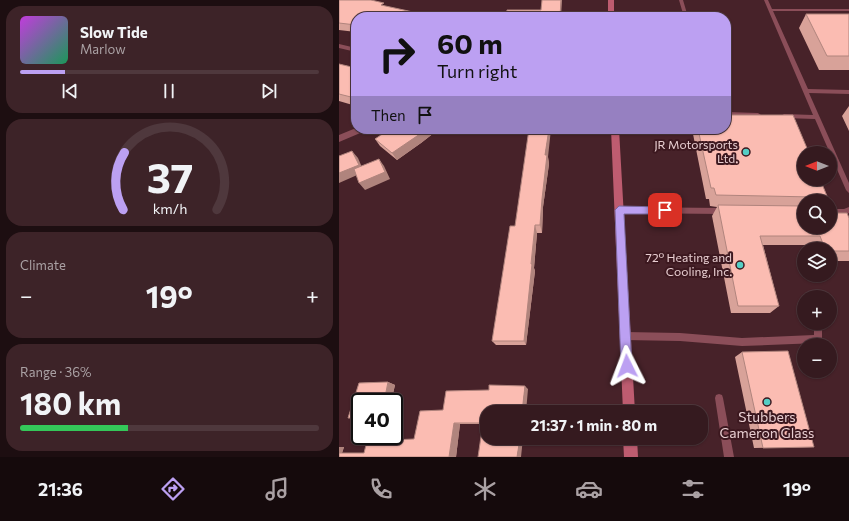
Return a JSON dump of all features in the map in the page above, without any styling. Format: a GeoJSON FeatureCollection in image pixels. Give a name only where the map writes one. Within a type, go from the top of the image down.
{"type":"FeatureCollection","features":[{"type":"Feature","properties":{"kind":"street"},"geometry":{"type":"LineString","coordinates":[[611,0],[611,12]]}},
{"type":"Feature","properties":{"kind":"street"},"geometry":{"type":"LineString","coordinates":[[339,46],[351,49]]}},
{"type":"Feature","properties":{"kind":"street"},"geometry":{"type":"LineString","coordinates":[[339,139],[351,134]]}},
{"type":"Feature","properties":{"kind":"street"},"geometry":{"type":"LineString","coordinates":[[615,134],[629,405]]}},
{"type":"Feature","properties":{"kind":"street"},"geometry":{"type":"LineString","coordinates":[[630,445],[631,457]]}},
{"type":"Feature","properties":{"kind":"lane"},"geometry":{"type":"LineString","coordinates":[[681,0],[685,12]]}},
{"type":"Feature","properties":{"kind":"lane"},"geometry":{"type":"LineString","coordinates":[[766,0],[849,190]]}},
{"type":"Feature","properties":{"kind":"lane"},"geometry":{"type":"LineString","coordinates":[[771,10],[849,10]]}},
{"type":"Feature","properties":{"kind":"lane"},"geometry":{"type":"LineString","coordinates":[[806,91],[849,92]]}},
{"type":"Feature","properties":{"kind":"lane"},"geometry":{"type":"LineString","coordinates":[[731,114],[764,115]]}},
{"type":"Feature","properties":{"kind":"lane"},"geometry":{"type":"LineString","coordinates":[[779,116],[817,117]]}},
{"type":"Feature","properties":{"kind":"lane"},"geometry":{"type":"LineString","coordinates":[[619,210],[735,211]]}},
{"type":"Feature","properties":{"kind":"lane"},"geometry":{"type":"LineString","coordinates":[[837,212],[845,212],[849,210]]}},
{"type":"Feature","properties":{"kind":"lane"},"geometry":{"type":"LineString","coordinates":[[625,336],[680,336],[742,342],[819,339],[818,330]]}},
{"type":"Feature","properties":{"kind":"lane"},"geometry":{"type":"LineString","coordinates":[[719,398],[729,457]]}},
{"type":"Feature","properties":{"kind":"building"},"geometry":{"type":"Polygon","coordinates":[[[339,0],[371,0],[384,3],[381,5],[413,12],[351,12],[351,24],[339,23],[339,0]]]}},
{"type":"Feature","properties":{"kind":"building"},"geometry":{"type":"Polygon","coordinates":[[[542,0],[561,0],[560,12],[507,12],[507,10],[541,10],[542,0]]]}},
{"type":"Feature","properties":{"kind":"building"},"geometry":{"type":"Polygon","coordinates":[[[806,14],[849,14],[849,56],[827,56],[806,14]]]}},
{"type":"Feature","properties":{"kind":"building"},"geometry":{"type":"Polygon","coordinates":[[[339,64],[351,67],[351,97],[339,94],[339,64]]]}},
{"type":"Feature","properties":{"kind":"building","name":"JR Motorsports Ltd."},"geometry":{"type":"Polygon","coordinates":[[[731,115],[793,115],[806,146],[797,146],[797,186],[823,186],[826,194],[797,194],[797,197],[716,195],[714,188],[711,188],[699,134],[731,134],[731,115]]]}},
{"type":"Feature","properties":{"kind":"building"},"geometry":{"type":"Polygon","coordinates":[[[382,134],[420,134],[392,153],[375,139],[382,134]]]}},
{"type":"Feature","properties":{"kind":"building"},"geometry":{"type":"Polygon","coordinates":[[[528,134],[548,134],[545,155],[547,155],[540,225],[535,225],[524,341],[492,341],[510,226],[515,226],[528,134]]]}},
{"type":"Feature","properties":{"kind":"building"},"geometry":{"type":"Polygon","coordinates":[[[352,151],[359,165],[339,173],[339,156],[352,151]]]}},
{"type":"Feature","properties":{"kind":"building"},"geometry":{"type":"Polygon","coordinates":[[[379,159],[385,172],[359,183],[354,169],[379,159]]]}},
{"type":"Feature","properties":{"kind":"building"},"geometry":{"type":"Polygon","coordinates":[[[718,205],[797,206],[797,234],[837,234],[837,213],[847,213],[849,218],[849,251],[837,251],[837,242],[822,242],[820,236],[760,236],[779,306],[738,306],[718,205]]]}},
{"type":"Feature","properties":{"kind":"building","name":"Stubbers Cameron Glass"},"geometry":{"type":"Polygon","coordinates":[[[788,351],[814,447],[763,448],[742,352],[788,351]]]}},
{"type":"Feature","properties":{"kind":"building"},"geometry":{"type":"Polygon","coordinates":[[[388,382],[386,393],[356,393],[359,383],[388,382]]]}},
{"type":"Feature","properties":{"kind":"building"},"geometry":{"type":"Polygon","coordinates":[[[489,385],[525,386],[523,405],[480,405],[480,423],[454,423],[449,457],[339,457],[339,453],[364,453],[366,445],[403,445],[403,439],[414,439],[420,411],[443,410],[446,391],[489,390],[489,385]]]}},
{"type":"Feature","properties":{"kind":"building"},"geometry":{"type":"Polygon","coordinates":[[[351,408],[351,418],[348,418],[351,408]]]}},
{"type":"Feature","properties":{"kind":"building"},"geometry":{"type":"Polygon","coordinates":[[[480,443],[480,445],[519,445],[517,457],[478,457],[480,443]]]}},
{"type":"Feature","properties":{"kind":"place","name":"JR Motorsports Ltd."},"geometry":{"type":"Point","coordinates":[746,152]}},
{"type":"Feature","properties":{"kind":"place","name":"72° Heating and Cooling, Inc."},"geometry":{"type":"Point","coordinates":[740,265]}},
{"type":"Feature","properties":{"kind":"place","name":"Stubbers Cameron Glass"},"geometry":{"type":"Point","coordinates":[767,402]}},
{"type":"Feature","properties":{"kind":"route"},"geometry":{"type":"LineString","coordinates":[[627,366],[619,210],[665,210]]}}]}
